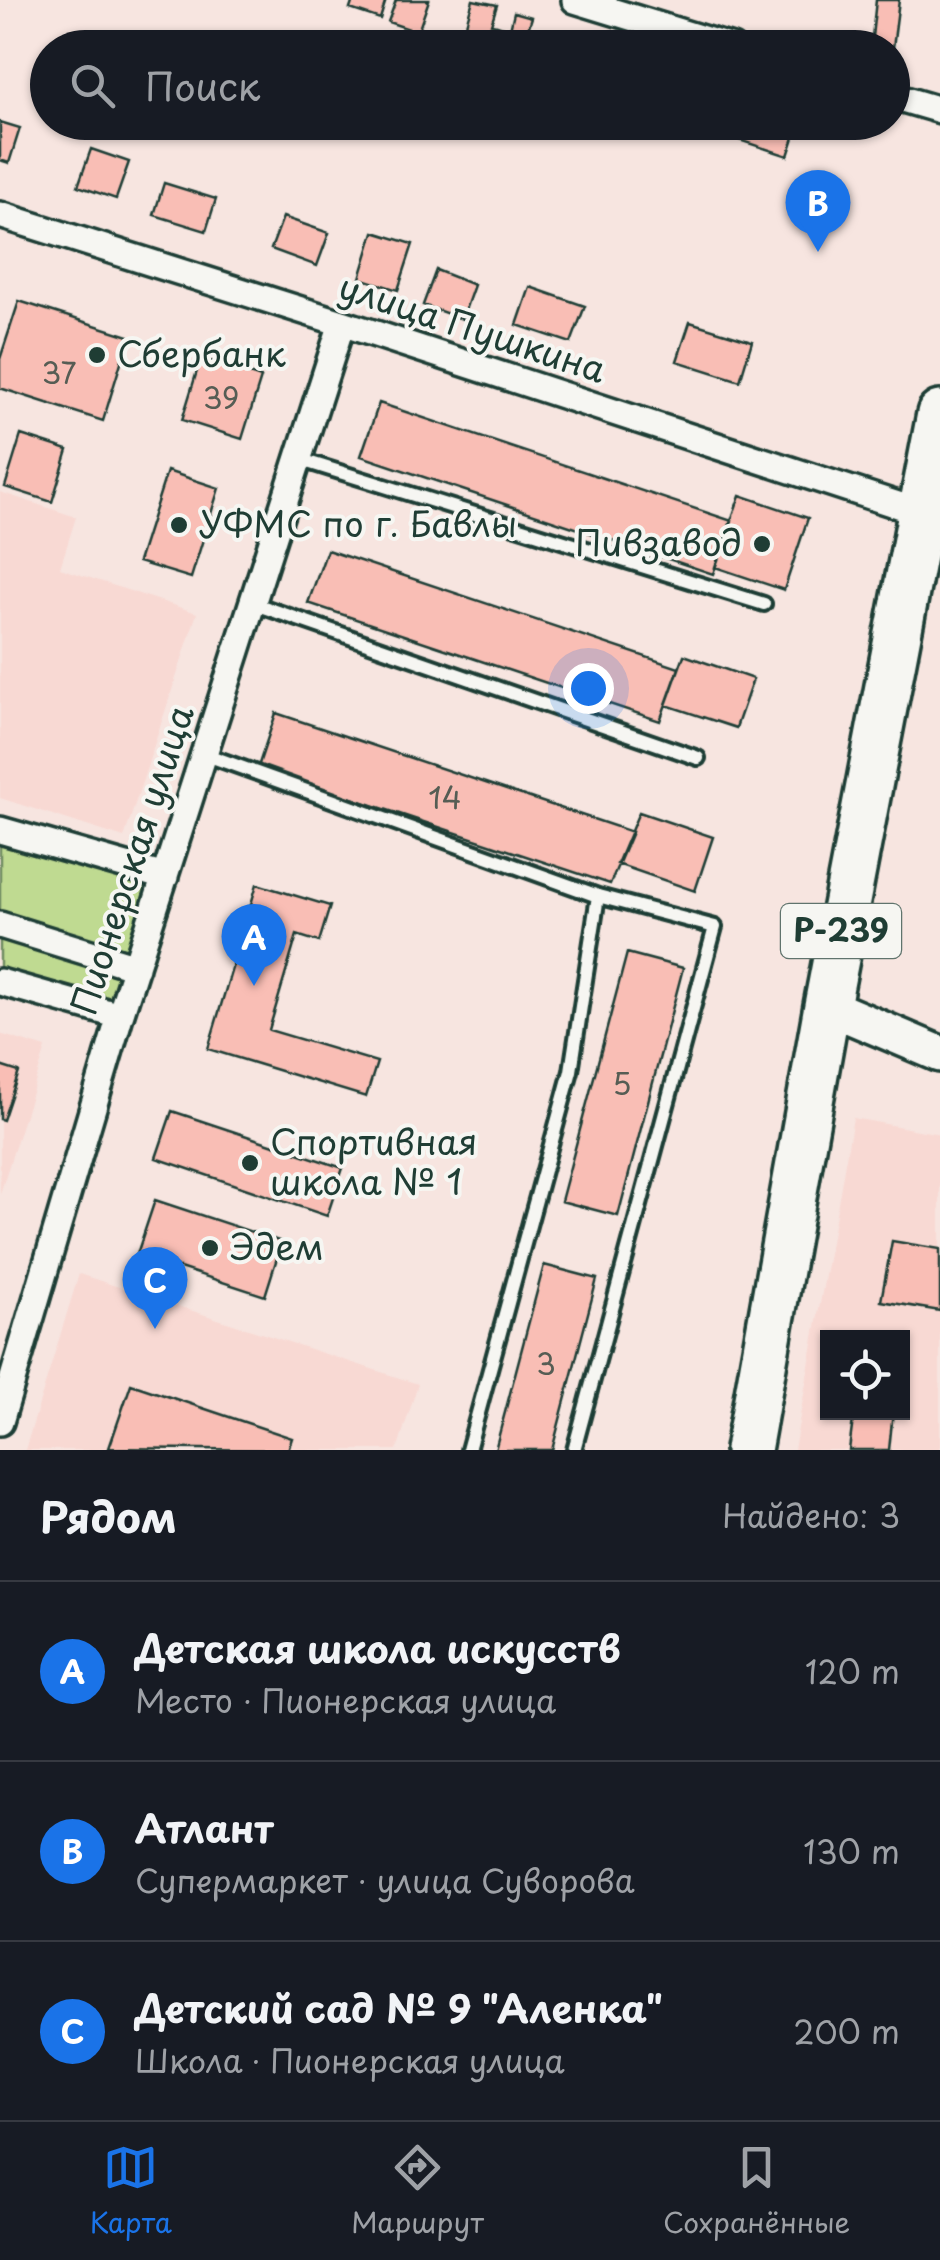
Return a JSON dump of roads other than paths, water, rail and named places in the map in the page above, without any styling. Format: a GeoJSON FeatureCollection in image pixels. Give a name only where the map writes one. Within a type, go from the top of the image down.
{"type":"FeatureCollection","features":[{"type":"Feature","properties":{"kind":"highway","name":"Р-239"},"geometry":{"type":"LineString","coordinates":[[748,1450],[827,1006],[931,512],[940,414]]}},
{"type":"Feature","properties":{"kind":"street"},"geometry":{"type":"LineString","coordinates":[[575,0],[673,30]]}},
{"type":"Feature","properties":{"kind":"street"},"geometry":{"type":"LineString","coordinates":[[910,101],[940,110]]}},
{"type":"Feature","properties":{"kind":"street","name":"улица Пушкина"},"geometry":{"type":"LineString","coordinates":[[0,215],[931,512]]}},
{"type":"Feature","properties":{"kind":"street","name":"Пионерская улица"},"geometry":{"type":"LineString","coordinates":[[0,1422],[120,1016],[342,323]]}},
{"type":"Feature","properties":{"kind":"street"},"geometry":{"type":"LineString","coordinates":[[0,830],[164,877]]}},
{"type":"Feature","properties":{"kind":"street"},"geometry":{"type":"LineString","coordinates":[[0,925],[136,967]]}},
{"type":"Feature","properties":{"kind":"street"},"geometry":{"type":"LineString","coordinates":[[0,982],[120,1016]]}},
{"type":"Feature","properties":{"kind":"street"},"geometry":{"type":"LineString","coordinates":[[827,1006],[940,1054]]}},
{"type":"Feature","properties":{"kind":"lane"},"geometry":{"type":"LineString","coordinates":[[298,458],[764,604]]}},
{"type":"Feature","properties":{"kind":"lane"},"geometry":{"type":"LineString","coordinates":[[252,603],[698,758]]}},
{"type":"Feature","properties":{"kind":"lane"},"geometry":{"type":"LineString","coordinates":[[204,754],[598,896],[716,927],[574,1450]]}},
{"type":"Feature","properties":{"kind":"lane"},"geometry":{"type":"LineString","coordinates":[[468,1450],[571,1070],[598,896]]}},
{"type":"Feature","properties":{"kind":"place","name":"Атлант"},"geometry":{"type":"Point","coordinates":[818,252]}},
{"type":"Feature","properties":{"kind":"place","name":"Сбербанк"},"geometry":{"type":"Point","coordinates":[97,355]}},
{"type":"Feature","properties":{"kind":"place","name":"УФМС по г. Бавлы"},"geometry":{"type":"Point","coordinates":[179,525]}},
{"type":"Feature","properties":{"kind":"place","name":"Пивзавод"},"geometry":{"type":"Point","coordinates":[762,544]}},
{"type":"Feature","properties":{"kind":"place","name":"Детская школа искусств"},"geometry":{"type":"Point","coordinates":[254,986]}},
{"type":"Feature","properties":{"kind":"place","name":"Спортивная школа № 1"},"geometry":{"type":"Point","coordinates":[250,1163]}},
{"type":"Feature","properties":{"kind":"place","name":"Эдем"},"geometry":{"type":"Point","coordinates":[210,1248]}},
{"type":"Feature","properties":{"kind":"place","name":"Детский сад № 9 \"Аленка\""},"geometry":{"type":"Point","coordinates":[155,1329]}}]}
